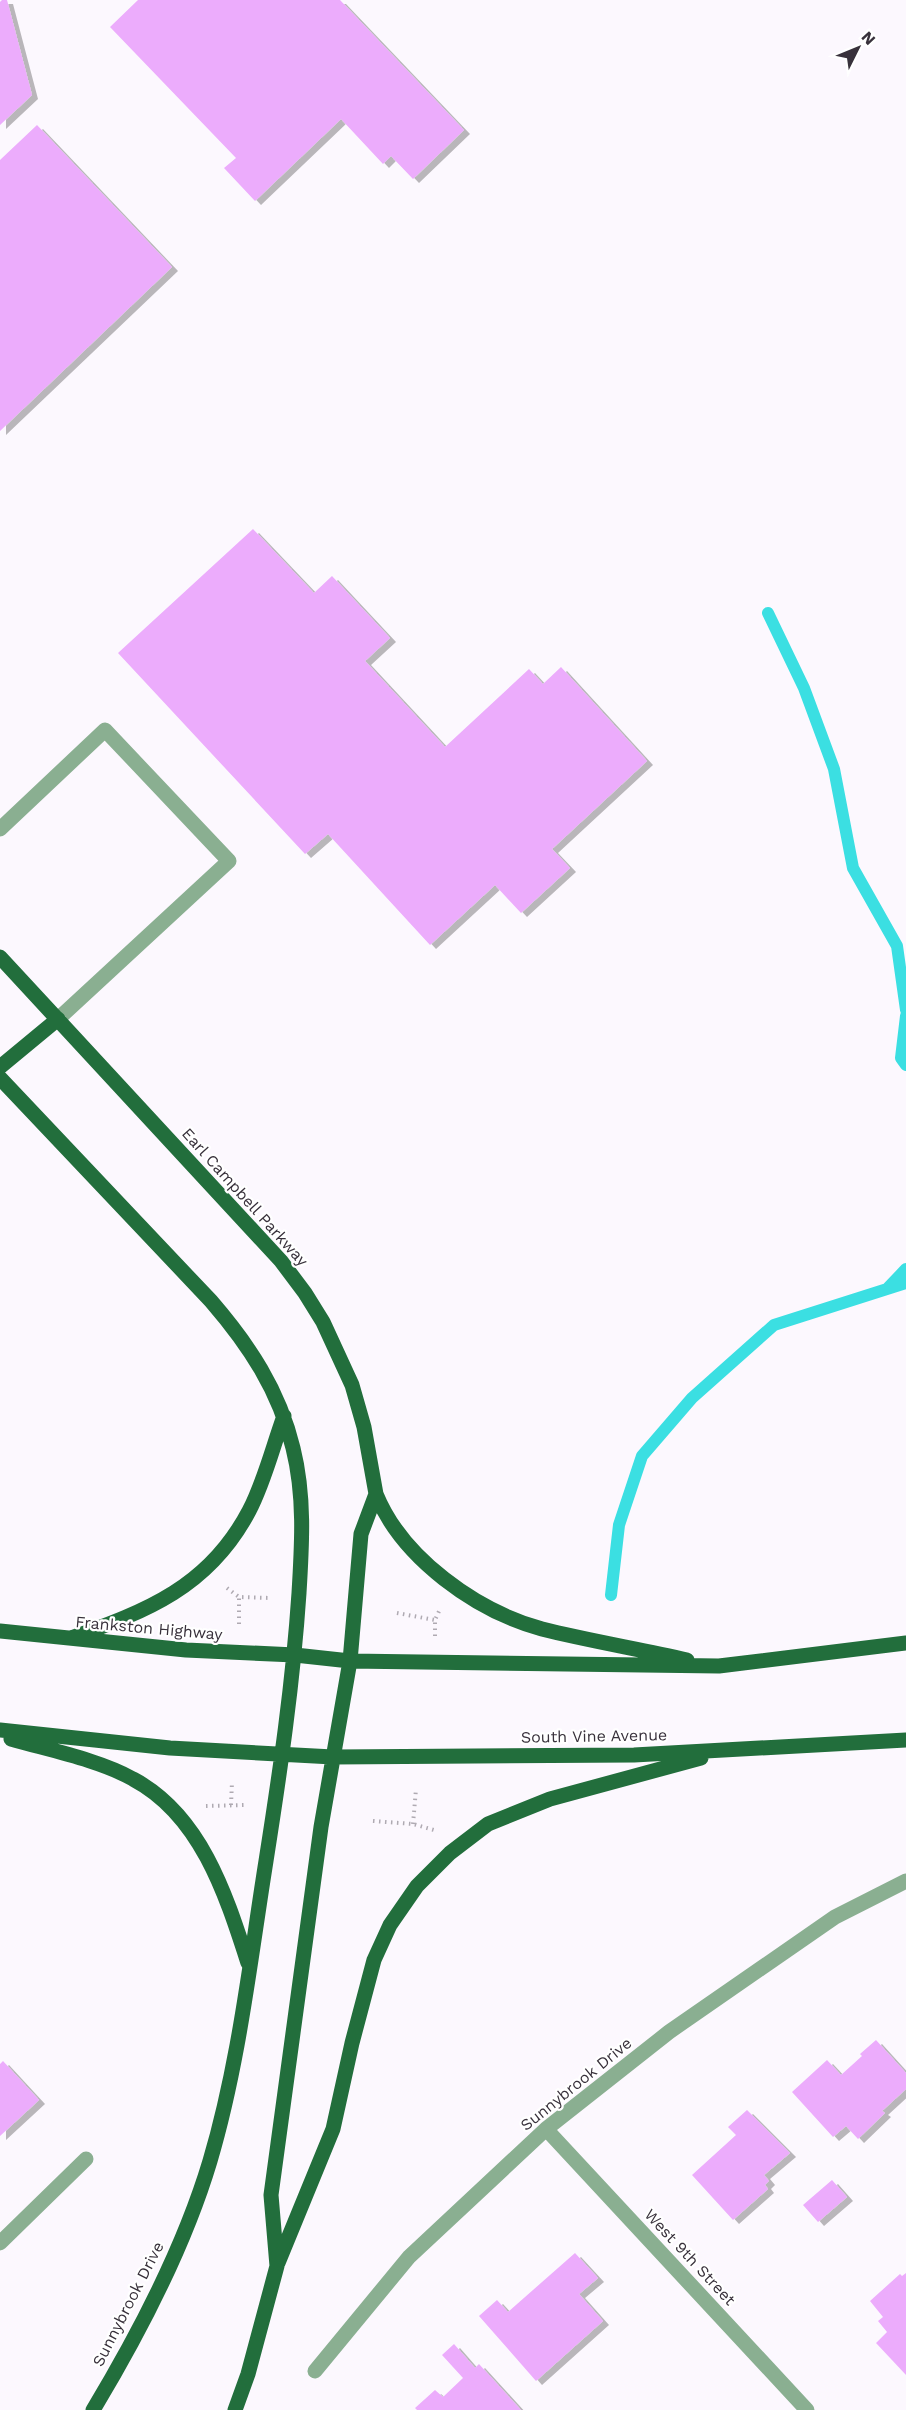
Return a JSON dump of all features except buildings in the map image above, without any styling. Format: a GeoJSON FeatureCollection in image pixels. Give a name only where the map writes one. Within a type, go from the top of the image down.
{"type":"FeatureCollection","features":[{"type":"Feature","properties":{"kind":"main road","name":"Earl Campbell Parkway"},"geometry":{"type":"LineString","coordinates":[[0,957],[281,1261],[305,1293],[323,1323],[352,1385],[364,1427],[376,1494]]}},
{"type":"Feature","properties":{"kind":"main road"},"geometry":{"type":"LineString","coordinates":[[0,1067],[58,1019]]}},
{"type":"Feature","properties":{"kind":"main road"},"geometry":{"type":"LineString","coordinates":[[0,1078],[211,1301],[258,1362],[274,1390],[294,1449],[303,1522],[295,1655],[282,1754],[170,1748],[0,1730]]}},
{"type":"Feature","properties":{"kind":"main road"},"geometry":{"type":"LineString","coordinates":[[67,1640],[131,1617],[162,1602],[184,1588],[212,1561],[225,1547],[250,1510],[284,1416]]}},
{"type":"Feature","properties":{"kind":"main road"},"geometry":{"type":"LineString","coordinates":[[277,2266],[271,2195],[321,1827],[350,1661],[361,1534],[376,1494]]}},
{"type":"Feature","properties":{"kind":"main road"},"geometry":{"type":"LineString","coordinates":[[376,1494],[391,1523],[426,1563],[447,1581],[491,1607],[541,1628],[719,1666]]}},
{"type":"Feature","properties":{"kind":"main road","name":"Frankston Highway"},"geometry":{"type":"LineString","coordinates":[[0,1631],[67,1640],[186,1650],[295,1655]]}},
{"type":"Feature","properties":{"kind":"main road"},"geometry":{"type":"LineString","coordinates":[[295,1655],[350,1661],[719,1666],[906,1643]]}},
{"type":"Feature","properties":{"kind":"main road"},"geometry":{"type":"LineString","coordinates":[[0,1735],[107,1768],[133,1779],[159,1798],[180,1818],[212,1866],[227,1897],[249,1967]]}},
{"type":"Feature","properties":{"kind":"main road","name":"South Vine Avenue"},"geometry":{"type":"LineString","coordinates":[[282,1754],[333,1757],[634,1755],[906,1740]]}},
{"type":"Feature","properties":{"kind":"main road"},"geometry":{"type":"LineString","coordinates":[[235,2410],[248,2374],[277,2266],[333,2129],[352,2043],[374,1960],[390,1925],[417,1886],[450,1853],[488,1824],[550,1799],[728,1751]]}},
{"type":"Feature","properties":{"kind":"main road","name":"Sunnybrook Drive"},"geometry":{"type":"LineString","coordinates":[[93,2410],[164,2277],[191,2215],[210,2160],[238,2039],[282,1754]]}},
{"type":"Feature","properties":{"kind":"street"},"geometry":{"type":"LineString","coordinates":[[0,829],[105,730],[229,861],[58,1019]]}},
{"type":"Feature","properties":{"kind":"street","name":"Sunnybrook Drive"},"geometry":{"type":"LineString","coordinates":[[315,2371],[409,2258],[546,2129],[669,2032],[835,1917],[906,1881]]}},
{"type":"Feature","properties":{"kind":"street","name":"West 9th Street"},"geometry":{"type":"LineString","coordinates":[[546,2129],[807,2410]]}},
{"type":"Feature","properties":{"kind":"street"},"geometry":{"type":"LineString","coordinates":[[0,2243],[86,2159]]}},
{"type":"Feature","properties":{"kind":"path"},"geometry":{"type":"LineString","coordinates":[[226,1588],[239,1597],[276,1598]]}},
{"type":"Feature","properties":{"kind":"path"},"geometry":{"type":"LineString","coordinates":[[238,1631],[239,1597]]}},
{"type":"Feature","properties":{"kind":"path"},"geometry":{"type":"LineString","coordinates":[[435,1640],[435,1620],[444,1600]]}},
{"type":"Feature","properties":{"kind":"path"},"geometry":{"type":"LineString","coordinates":[[397,1613],[435,1620]]}},
{"type":"Feature","properties":{"kind":"path"},"geometry":{"type":"LineString","coordinates":[[231,1805],[232,1782]]}},
{"type":"Feature","properties":{"kind":"path"},"geometry":{"type":"LineString","coordinates":[[412,1824],[416,1789]]}},
{"type":"Feature","properties":{"kind":"path"},"geometry":{"type":"LineString","coordinates":[[199,1806],[249,1805]]}},
{"type":"Feature","properties":{"kind":"path"},"geometry":{"type":"LineString","coordinates":[[373,1821],[412,1824],[439,1832]]}},
{"type":"Feature","properties":{"kind":"waterway"},"geometry":{"type":"LineString","coordinates":[[768,613],[804,688],[834,769],[853,868],[897,946],[906,1010]]}},
{"type":"Feature","properties":{"kind":"waterway"},"geometry":{"type":"LineString","coordinates":[[906,1016],[901,1058],[906,1065]]}},
{"type":"Feature","properties":{"kind":"waterway"},"geometry":{"type":"LineString","coordinates":[[888,1288],[906,1269]]}},
{"type":"Feature","properties":{"kind":"waterway"},"geometry":{"type":"LineString","coordinates":[[611,1595],[619,1525],[642,1456],[692,1398],[774,1325],[906,1283]]}}]}
